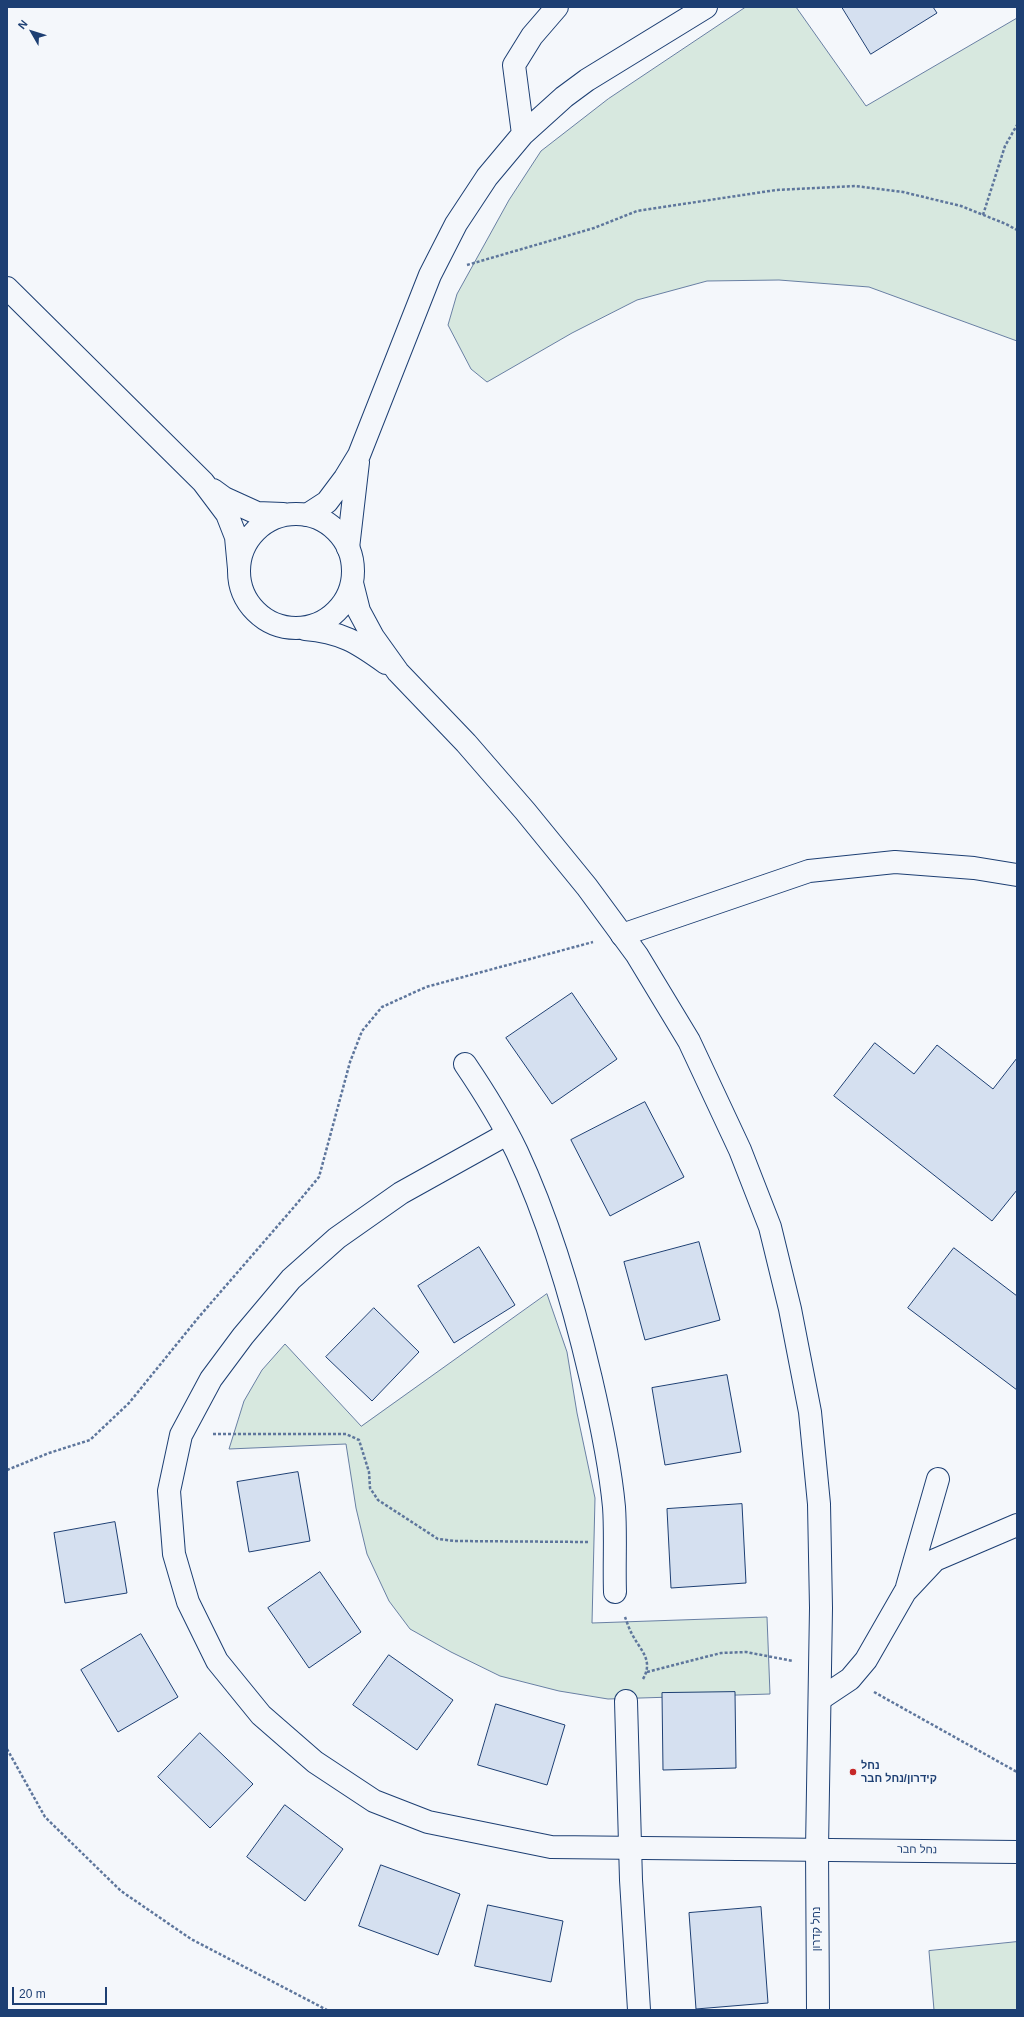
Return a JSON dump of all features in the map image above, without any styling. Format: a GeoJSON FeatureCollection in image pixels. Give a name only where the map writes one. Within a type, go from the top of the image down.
{"type":"FeatureCollection","features":[{"type":"Feature","properties":{"kind":"street"},"geometry":{"type":"LineString","coordinates":[[523,134],[514,65],[532,36],[558,7]]}},
{"type":"Feature","properties":{"kind":"street"},"geometry":{"type":"LineString","coordinates":[[239,568],[242,551],[257,529],[273,519],[298,515],[327,502],[345,478],[359,455],[430,275],[456,224],[487,177],[523,134],[564,97],[587,80],[706,7]]}},
{"type":"Feature","properties":{"kind":"street"},"geometry":{"type":"LineString","coordinates":[[7,288],[203,482],[224,498],[256,513],[316,517],[332,526],[341,536],[348,548],[353,565],[352,583],[359,610],[373,637],[398,672]]}},
{"type":"Feature","properties":{"kind":"street"},"geometry":{"type":"LineString","coordinates":[[348,548],[359,455]]}},
{"type":"Feature","properties":{"kind":"street"},"geometry":{"type":"LineString","coordinates":[[203,482],[227,514],[236,537],[243,595],[253,610],[267,621],[275,625],[327,631],[344,637],[368,650],[398,672]]}},
{"type":"Feature","properties":{"kind":"street"},"geometry":{"type":"LineString","coordinates":[[302,628],[317,624],[331,616],[346,598],[352,583]]}},
{"type":"Feature","properties":{"kind":"street","name":"נחל קדרון"},"geometry":{"type":"LineString","coordinates":[[398,672],[466,743],[525,811],[587,887],[638,955],[689,1041],[740,1150],[770,1227],[790,1310],[810,1412],[819,1504],[821,1608],[817,1849],[818,2010]]}},
{"type":"Feature","properties":{"kind":"street"},"geometry":{"type":"LineString","coordinates":[[622,935],[809,871],[895,862],[974,868],[1017,875]]}},
{"type":"Feature","properties":{"kind":"street"},"geometry":{"type":"LineString","coordinates":[[465,1064],[492,1105],[507,1134],[539,1202],[562,1268],[581,1336],[604,1437],[614,1508],[615,1592]]}},
{"type":"Feature","properties":{"kind":"street","name":"נחל חבר"},"geometry":{"type":"LineString","coordinates":[[507,1134],[401,1194],[337,1238],[291,1279],[242,1336],[211,1379],[181,1435],[169,1491],[174,1554],[188,1602],[218,1661],[260,1715],[315,1762],[374,1801],[428,1822],[551,1847],[1017,1852]]}},
{"type":"Feature","properties":{"kind":"street"},"geometry":{"type":"LineString","coordinates":[[905,1592],[938,1479]]}},
{"type":"Feature","properties":{"kind":"street"},"geometry":{"type":"LineString","coordinates":[[820,1700],[850,1679],[866,1660],[905,1592],[935,1560],[1017,1525]]}},
{"type":"Feature","properties":{"kind":"street"},"geometry":{"type":"LineString","coordinates":[[626,1701],[630,1847],[639,2010]]}},
{"type":"Feature","properties":{"kind":"path"},"geometry":{"type":"LineString","coordinates":[[983,215],[1005,146],[1017,125]]}},
{"type":"Feature","properties":{"kind":"path"},"geometry":{"type":"LineString","coordinates":[[430,275],[594,228],[637,211],[776,190],[856,186],[903,192],[961,206],[1017,230]]}},
{"type":"Feature","properties":{"kind":"path"},"geometry":{"type":"LineString","coordinates":[[7,1470],[49,1453],[90,1440],[129,1403],[198,1318],[294,1207],[319,1176],[350,1062],[362,1031],[382,1007],[426,987],[622,935]]}},
{"type":"Feature","properties":{"kind":"path"},"geometry":{"type":"LineString","coordinates":[[181,1435],[346,1434],[359,1440],[369,1472],[370,1488],[378,1500],[438,1539],[455,1541],[614,1542]]}},
{"type":"Feature","properties":{"kind":"path"},"geometry":{"type":"LineString","coordinates":[[615,1592],[632,1635],[644,1651],[647,1672]]}},
{"type":"Feature","properties":{"kind":"path"},"geometry":{"type":"LineString","coordinates":[[626,1701],[647,1672],[721,1654],[746,1652],[820,1667]]}},
{"type":"Feature","properties":{"kind":"path"},"geometry":{"type":"LineString","coordinates":[[850,1679],[1017,1772]]}},
{"type":"Feature","properties":{"kind":"path"},"geometry":{"type":"LineString","coordinates":[[7,1750],[45,1817],[121,1891],[191,1938],[327,2010]]}},
{"type":"Feature","properties":{"kind":"shaded area"},"geometry":{"type":"Polygon","coordinates":[[[746,7],[796,7],[866,106],[1017,18],[1017,341],[869,287],[779,280],[707,281],[637,300],[572,333],[487,382],[471,369],[448,325],[457,294],[509,200],[541,151],[608,99],[746,7]]]}},
{"type":"Feature","properties":{"kind":"shaded area"},"geometry":{"type":"Polygon","coordinates":[[[547,1294],[567,1352],[577,1413],[595,1498],[592,1623],[767,1617],[770,1694],[608,1699],[559,1691],[500,1676],[451,1652],[410,1629],[389,1601],[367,1554],[356,1508],[346,1444],[229,1449],[244,1401],[262,1370],[285,1344],[361,1426],[547,1294]]]}},
{"type":"Feature","properties":{"kind":"shaded area"},"geometry":{"type":"Polygon","coordinates":[[[1017,1942],[1017,2010],[934,2010],[929,1951],[1017,1942]]]}},
{"type":"Feature","properties":{"kind":"building"},"geometry":{"type":"Polygon","coordinates":[[[842,7],[933,7],[937,13],[871,54],[842,7]]]}},
{"type":"Feature","properties":{"kind":"building"},"geometry":{"type":"Polygon","coordinates":[[[572,993],[617,1059],[552,1104],[506,1038],[572,993]]]}},
{"type":"Feature","properties":{"kind":"building"},"geometry":{"type":"Polygon","coordinates":[[[875,1043],[914,1074],[937,1045],[993,1089],[1017,1058],[1017,1190],[992,1221],[834,1096],[875,1043]]]}},
{"type":"Feature","properties":{"kind":"building"},"geometry":{"type":"Polygon","coordinates":[[[645,1102],[684,1177],[610,1216],[571,1140],[645,1102]]]}},
{"type":"Feature","properties":{"kind":"building"},"geometry":{"type":"Polygon","coordinates":[[[699,1242],[720,1320],[645,1340],[624,1262],[699,1242]]]}},
{"type":"Feature","properties":{"kind":"building"},"geometry":{"type":"Polygon","coordinates":[[[479,1247],[515,1305],[454,1343],[418,1286],[479,1247]]]}},
{"type":"Feature","properties":{"kind":"building"},"geometry":{"type":"Polygon","coordinates":[[[954,1248],[1017,1296],[1017,1390],[908,1308],[954,1248]]]}},
{"type":"Feature","properties":{"kind":"building"},"geometry":{"type":"Polygon","coordinates":[[[374,1308],[419,1352],[372,1401],[326,1357],[374,1308]]]}},
{"type":"Feature","properties":{"kind":"building"},"geometry":{"type":"Polygon","coordinates":[[[727,1375],[741,1452],[665,1465],[652,1388],[727,1375]]]}},
{"type":"Feature","properties":{"kind":"building"},"geometry":{"type":"Polygon","coordinates":[[[298,1472],[310,1541],[249,1552],[237,1482],[298,1472]]]}},
{"type":"Feature","properties":{"kind":"building"},"geometry":{"type":"Polygon","coordinates":[[[742,1504],[746,1583],[671,1588],[667,1509],[742,1504]]]}},
{"type":"Feature","properties":{"kind":"building"},"geometry":{"type":"Polygon","coordinates":[[[115,1522],[127,1593],[65,1603],[54,1533],[115,1522]]]}},
{"type":"Feature","properties":{"kind":"building"},"geometry":{"type":"Polygon","coordinates":[[[320,1572],[361,1632],[309,1668],[268,1608],[320,1572]]]}},
{"type":"Feature","properties":{"kind":"building"},"geometry":{"type":"Polygon","coordinates":[[[141,1634],[178,1697],[118,1732],[81,1670],[141,1634]]]}},
{"type":"Feature","properties":{"kind":"building"},"geometry":{"type":"Polygon","coordinates":[[[389,1655],[453,1700],[417,1750],[353,1705],[389,1655]]]}},
{"type":"Feature","properties":{"kind":"building"},"geometry":{"type":"Polygon","coordinates":[[[735,1692],[736,1768],[663,1770],[662,1693],[735,1692]]]}},
{"type":"Feature","properties":{"kind":"building"},"geometry":{"type":"Polygon","coordinates":[[[496,1704],[565,1725],[547,1785],[478,1765],[496,1704]]]}},
{"type":"Feature","properties":{"kind":"building"},"geometry":{"type":"Polygon","coordinates":[[[200,1733],[253,1784],[210,1828],[158,1777],[200,1733]]]}},
{"type":"Feature","properties":{"kind":"building"},"geometry":{"type":"Polygon","coordinates":[[[285,1805],[343,1849],[305,1901],[247,1857],[285,1805]]]}},
{"type":"Feature","properties":{"kind":"building"},"geometry":{"type":"Polygon","coordinates":[[[381,1865],[460,1894],[438,1955],[359,1926],[381,1865]]]}},
{"type":"Feature","properties":{"kind":"building"},"geometry":{"type":"Polygon","coordinates":[[[488,1905],[563,1921],[551,1982],[475,1966],[488,1905]]]}},
{"type":"Feature","properties":{"kind":"building"},"geometry":{"type":"Polygon","coordinates":[[[761,1907],[768,2003],[696,2009],[689,1913],[761,1907]]]}},
{"type":"Feature","properties":{"kind":"place","name":"נחל קידרון/נחל חבר"},"geometry":{"type":"Point","coordinates":[853,1772]}}]}
